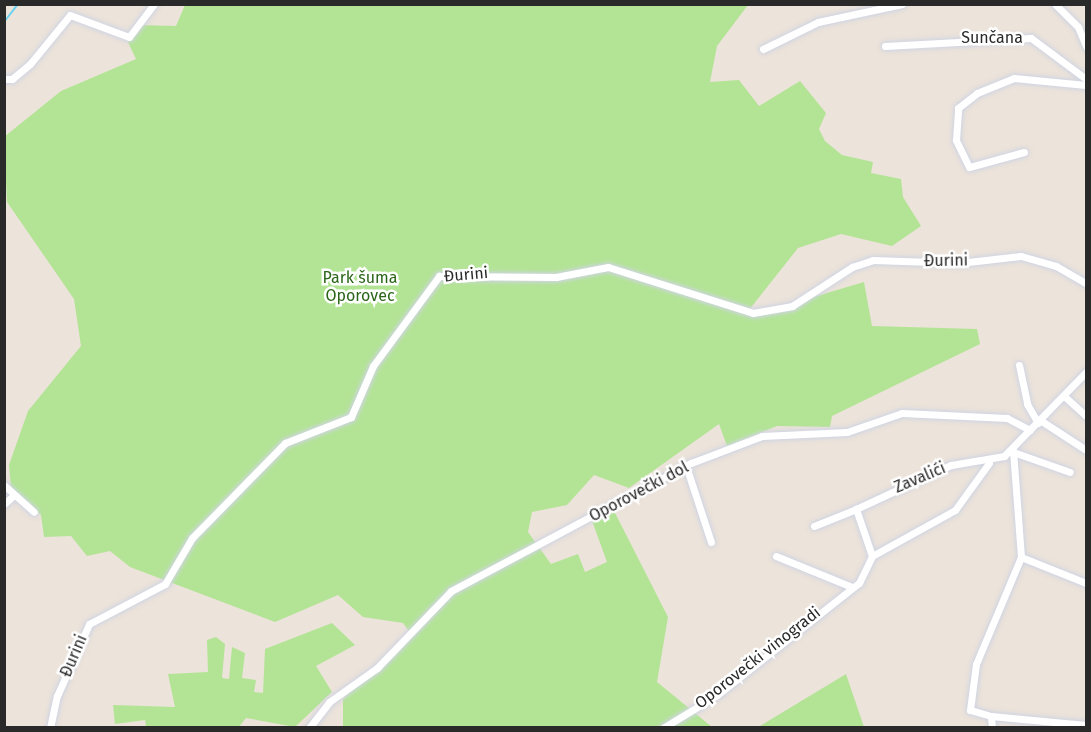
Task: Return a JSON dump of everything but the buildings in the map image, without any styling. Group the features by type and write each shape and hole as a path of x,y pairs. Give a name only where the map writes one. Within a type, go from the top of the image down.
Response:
{"street":[{"path":"4,79 12,79 30,64 70,15 129,37 154,4"},
{"path":"763,49 818,22 902,4"},
{"path":"1055,4 1078,27 1086,46"},
{"name":"Sunčana","path":"885,46 1031,38 1086,79"},
{"path":"1024,152 969,167 956,140 958,108 977,93 1014,78 1086,85"},
{"name":"Đurini","path":"50,728 57,696 89,624 165,584 192,538 285,443 351,417 373,366 439,276 556,277 608,267 753,313 792,306 852,267 873,260 959,263 1021,256 1056,266 1086,284"},
{"path":"1019,365 1027,404 1039,422 1086,450"},
{"name":"Oporovečki vinogradi","path":"663,728 717,695 852,587 872,556 955,510 989,463 1015,451 1030,430 1086,372"},
{"path":"1064,396 1086,416"},
{"name":"Oporovečki dol","path":"309,728 329,702 377,668 451,591 686,466 762,436 847,432 902,412 1007,418 1030,430"},
{"path":"1070,472 1015,451 1021,557 976,664 970,710 991,716 1086,725"},
{"name":"Zavalići","path":"814,526 951,465 989,463"},
{"path":"686,466 711,542"},
{"path":"4,485 34,512"},
{"path":"4,504 14,495"},
{"path":"856,509 872,556"},
{"path":"776,556 852,587"},
{"path":"1021,557 1086,583"},
{"path":"991,716 992,728"}],"green space":[{"name":"Park šuma Oporovec","path":"185,5 748,5 717,46 710,82 739,80 759,106 800,81 826,113 819,129 825,141 842,155 873,162 871,173 901,179 903,197 921,226 892,246 841,234 798,248 749,310 773,309 864,282 872,326 977,329 980,344 832,416 830,427 777,426 727,446 719,424 629,488 594,475 567,505 532,512 528,532 551,564 578,554 585,572 607,562 591,518 612,507 668,617 657,682 712,727 343,727 343,699 412,635 403,623 363,617 338,595 275,622 130,567 110,551 87,556 71,536 44,537 41,515 11,487 9,465 28,411 81,346 74,299 7,202 4,137 61,91 136,59 126,38 138,25 176,26"},
{"path":"332,623 355,645 316,666 332,692 295,727 246,718 238,728 146,727 145,720 115,724 113,705 175,707 168,674 208,672 207,640 216,637 225,644 222,678 229,679 232,647 245,653 242,678 256,680 254,692 263,693 265,649"},
{"path":"846,674 864,727 743,727 760,726"}],"waterway":[{"path":"4,22 18,4"},
{"path":"4,204 4,223"}]}
